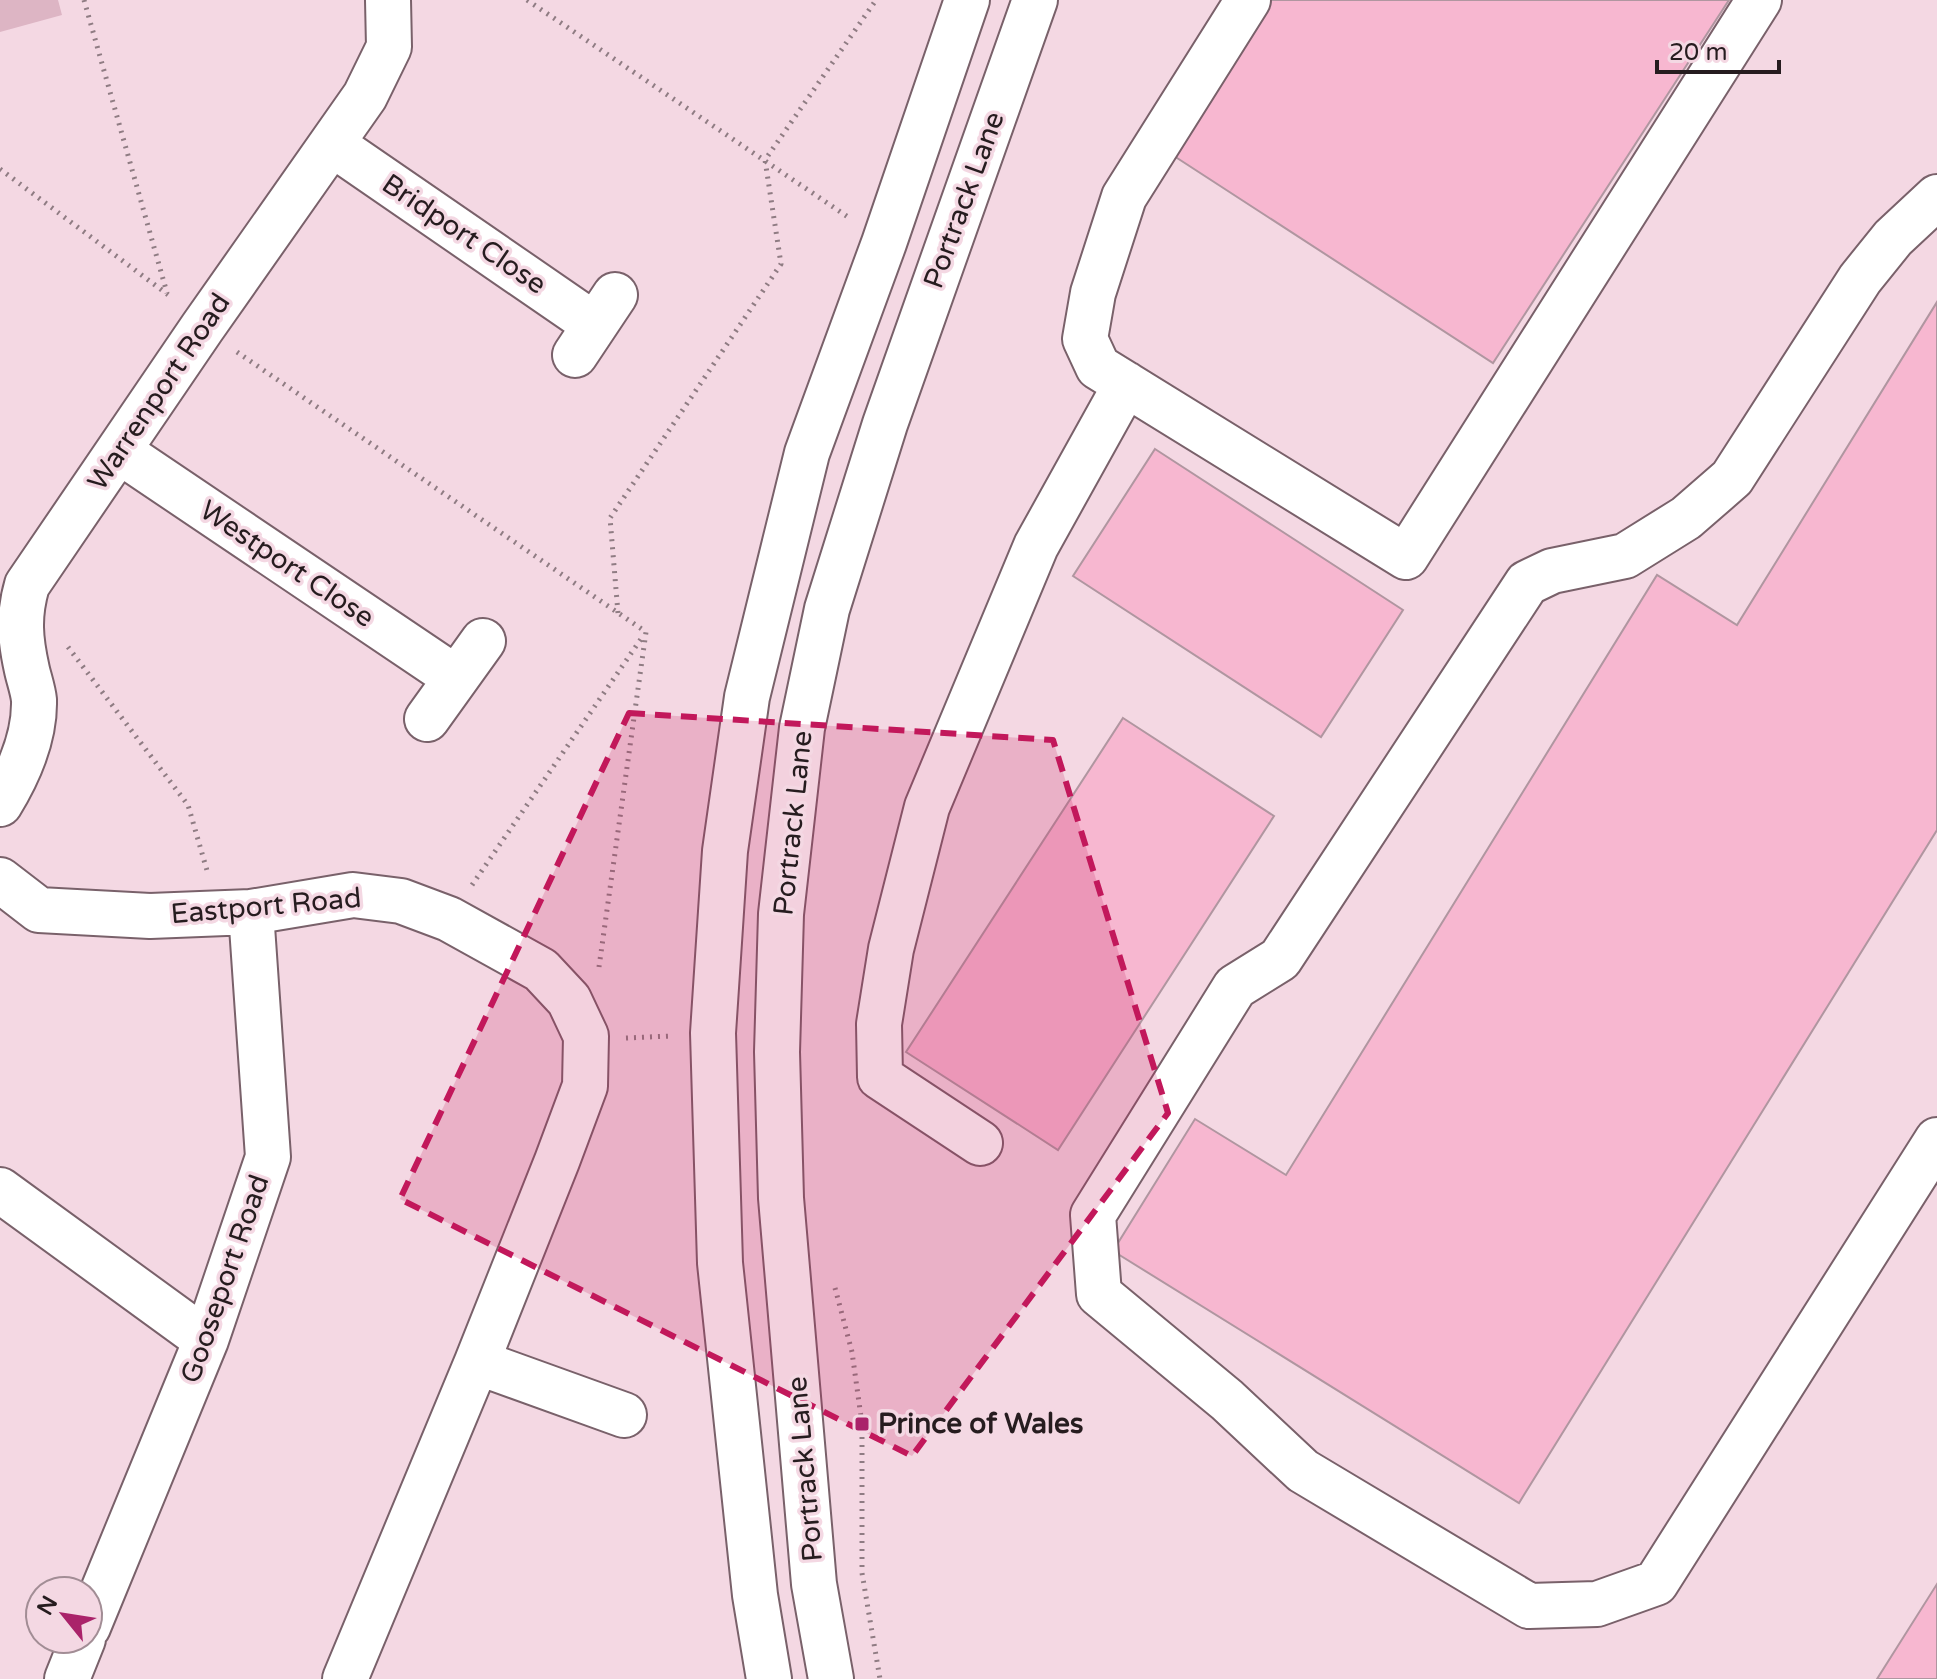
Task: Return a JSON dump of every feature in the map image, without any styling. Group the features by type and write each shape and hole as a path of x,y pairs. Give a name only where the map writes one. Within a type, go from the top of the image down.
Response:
{"street":[{"name":"Warrenport Road","path":"0,804 14,781 30,741 34,699 22,648 20,610 27,585 365,96 389,47 388,0"},
{"path":"769,1679 755,1595 720,1263 713,1033 725,851 751,682 807,453 884,243 967,0"},
{"name":"Portrack Lane","path":"831,1679 814,1584 781,1206 777,1052 781,914 802,728 827,609 880,438 1035,0"},
{"path":"1248,0 1124,197 1097,279 1085,339 1098,367 1406,557 1759,0"},
{"name":"Bridport Close","path":"332,144 595,325"},
{"path":"1937,197 1893,238 1860,279 1732,478 1686,518 1625,556 1552,571 1527,583 1280,959 1235,987 1093,1215 1099,1294 1227,1400 1303,1471 1529,1606 1597,1604 1656,1583 1937,1140"},
{"path":"980,1143 880,1077 879,1024 891,949 933,792 1036,546 1126,384"},
{"name":"Westport Close","path":"119,451 456,678"},
{"path":"427,719 483,641"},
{"name":"Eastport Road","path":"0,880 39,910 150,916 235,912 353,895 401,901 449,919 541,970 569,1000 586,1036"},
{"name":"Gooseport Road","path":"104,1588 206,1340 268,1157 235,912"},
{"path":"345,1679 477,1362 585,1086 586,1036"},
{"path":"0,1190 206,1340"},
{"path":"477,1362 624,1415"},
{"path":"67,1679 77,1655"}],"path":[{"path":"84,0 167,294"},
{"path":"527,0 858,223"},
{"path":"618,614 610,518 781,264 765,160 876,0"},
{"path":"0,169 167,294 202,328"},
{"path":"449,919 646,632"},
{"path":"64,641 188,805 235,912"},
{"path":"586,1036 641,1038 713,1033"},
{"path":"842,1313 852,1352 862,1424 862,1573 880,1679"}],"highlighted area":[{"path":"629,713 1053,740 1168,1113 912,1456 400,1199"}],"shaded area":[{"path":"0,0 58,0 62,15 0,32"}],"building":[{"path":"1246,0 1729,0 1493,363 1154,143"},
{"path":"1937,302 1937,830 1519,1503 1113,1251 1195,1119 1286,1175 1657,575 1737,625"},
{"path":"1155,449 1403,610 1321,737 1073,576"},
{"path":"1123,718 1274,816 1058,1150 906,1052"},
{"path":"1937,1584 1937,1679 1877,1679"}],"place":[{"name":"Prince of Wales","path":"862,1424"}]}
